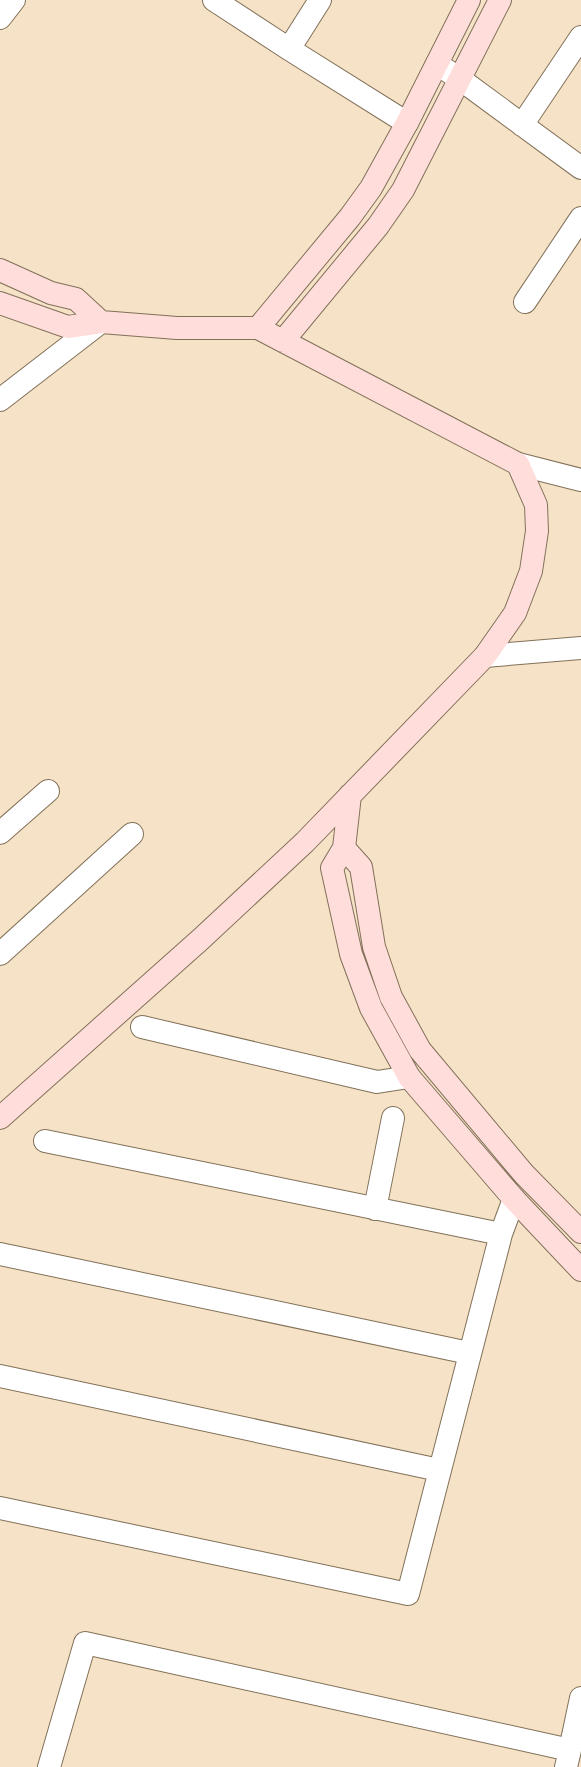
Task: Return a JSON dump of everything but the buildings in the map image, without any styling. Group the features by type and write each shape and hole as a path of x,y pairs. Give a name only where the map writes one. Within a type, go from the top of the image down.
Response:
{"street":[{"path":"0,18 14,0"},
{"path":"214,0 407,123"},
{"path":"289,49 320,0"},
{"path":"258,328 350,217 371,188 407,123 469,0"},
{"path":"283,341 378,226 403,190 500,0"},
{"path":"522,125 581,37"},
{"path":"437,64 460,79 581,168"},
{"path":"525,302 581,218"},
{"path":"0,270 51,293 76,300 101,322"},
{"path":"0,303 68,327 101,322 177,328 258,328 518,464 581,480"},
{"path":"0,400 101,322"},
{"path":"0,1118 201,939 305,842 485,656 515,613 531,571 537,531 536,505 518,464"},
{"path":"485,656 581,648"},
{"path":"0,833 48,791"},
{"path":"350,795 344,848 332,868 351,954 371,1008 409,1077 514,1199 581,1270"},
{"path":"0,954 132,834"},
{"path":"344,848 361,867 374,947 391,997 420,1050 524,1174 581,1232"},
{"path":"142,1027 377,1082 409,1077"},
{"path":"375,1208 392,1118"},
{"path":"45,1141 501,1234"},
{"path":"0,1508 408,1594 469,1353 501,1234 514,1199"},
{"path":"0,1254 469,1353"},
{"path":"0,1376 439,1470"},
{"path":"49,1767 85,1643 568,1759 581,1698"}]}
